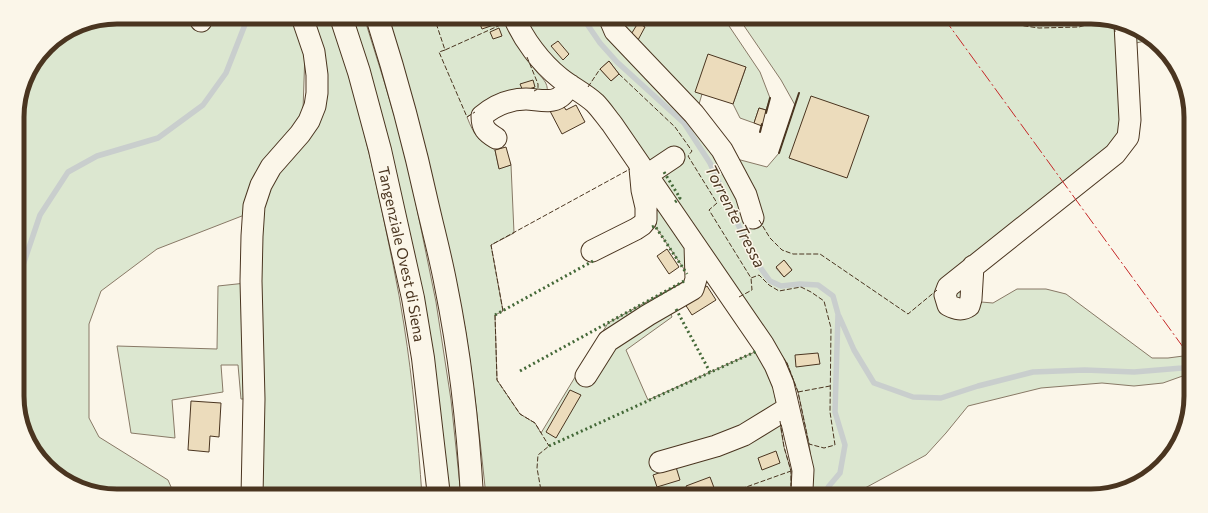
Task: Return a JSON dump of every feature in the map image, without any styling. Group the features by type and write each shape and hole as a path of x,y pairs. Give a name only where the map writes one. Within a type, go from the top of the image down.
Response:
{"highway":[{"name":"Tangenziale Ovest di Siena","path":"343,24 359,72 380,150 413,298 424,365 438,489"},
{"path":"379,24 394,70 415,149 446,285 459,362 469,448 472,489"}],"lane":[{"path":"252,489 254,399 251,281 254,206 261,185 271,167 300,134 309,121 315,106 317,75 314,52 304,24"},
{"path":"517,24 546,66 560,79 595,104 612,124 776,365 783,384 803,470 799,489"},
{"path":"612,24 615,31 694,114 722,150 746,195 753,218"},
{"path":"973,266 1115,154 1128,137 1130,120 1125,30"},
{"path":"496,138 489,134 482,124 482,116 493,107 511,101 525,99 554,100 561,97 570,85"},
{"path":"643,169 674,157"},
{"path":"592,251 636,229 646,220 646,206 642,190 643,169"},
{"path":"586,376 608,341 648,314 693,288 696,279 695,245"},
{"path":"660,462 716,446 737,438 788,408"}],"green space":[{"path":"117,24 293,24 305,52 303,110 247,214 157,249 101,291 89,324 89,418 99,437 168,480 172,489 111,489 81,482 70,477 51,462 43,453 31,432 27,420 24,396 24,111 27,93 36,70 51,51 60,43 87,29"},
{"path":"309,24 332,24 352,87 370,158 399,295 415,410 422,489 258,489 256,237 268,185 314,127"},
{"path":"351,24 366,24 406,155 436,302 451,400 460,489 447,489"},
{"path":"389,24 512,24 528,58 547,86 547,92 544,94 503,95 467,117 477,136 484,143 495,150 499,168 511,165 514,233 491,245 503,311 495,315 497,380 520,414 535,423 541,433 608,323 701,272 698,287 669,309 672,317 626,350 648,400 757,351 766,367 774,390 784,447 791,471 791,489 485,489 465,328 447,242 402,65"},
{"path":"527,24 609,24 733,158 767,167 779,153 795,105 781,80 743,24 1097,24 1114,27 1124,133 970,263 981,302 993,303 1017,289 1046,289 1066,294 1152,358 1184,356 1184,376 1163,383 1134,386 1102,383 1041,388 968,406 926,455 863,489 808,489 812,466 809,444 798,392 787,363 652,164 548,55","holes":["609,61 619,74 611,81 600,69","784,260 792,270 784,277 776,268"]},
{"path":"620,24 728,24 760,72 770,98 766,110 759,108 754,123 740,118 733,104 746,67 702,94 697,111"},
{"path":"1131,33 1145,41 1132,44"},
{"path":"649,186 689,247 690,278 655,226 639,235 638,233 651,222 651,213 646,192 646,188"},
{"path":"246,283 249,399 241,399 238,365 221,365 223,392 172,400 175,438 131,433 117,346 217,349 218,286"}],"building":[{"path":"480,24 496,24 482,29"},
{"path":"637,24 645,27 638,40 630,36"},
{"path":"499,28 502,36 493,39 490,32"},
{"path":"558,41 569,54 563,60 551,46"},
{"path":"708,54 746,67 733,104 695,92"},
{"path":"609,61 619,74 611,81 600,69"},
{"path":"533,80 535,87 523,91 520,84"},
{"path":"811,96 869,116 847,178 789,158"},
{"path":"563,105 566,110 576,105 585,122 562,134 550,111"},
{"path":"759,108 766,110 762,126 754,123"},
{"path":"506,147 511,165 499,169 495,150"},
{"path":"667,249 679,267 669,274 657,256"},
{"path":"784,260 792,270 784,277 776,267"},
{"path":"707,286 716,300 692,315 683,301"},
{"path":"818,353 820,364 796,367 795,355"},
{"path":"570,390 581,395 556,438 546,432"},
{"path":"191,401 221,403 219,437 210,436 209,452 188,450"},
{"path":"776,451 780,463 762,470 758,458"},
{"path":"676,467 680,480 657,487 653,475"},
{"path":"710,477 714,489 687,489 686,486"}],"waterway":[{"path":"24,262 40,215 68,172 97,156 158,138 203,105 226,73 245,24"},
{"name":"Torrente Tressa","path":"587,24 600,43 617,62 684,123 710,163 754,259 770,281 781,286 800,284 818,285 833,296 838,314 835,412 845,445 840,473 827,489"},
{"path":"839,316 854,350 874,383 913,397 941,398 978,386 1033,372 1085,370 1134,372 1184,367"}],"hedge":[{"path":"664,172 680,198 675,202"},
{"path":"652,227 655,226 687,274"},
{"path":"495,315 593,261"},
{"path":"520,371 686,280"},
{"path":"676,309 710,372"},
{"path":"549,446 757,351"}],"fence":[{"path":"436,24 445,50 503,24"},
{"path":"1011,24 1039,28 1079,27 1090,24"},
{"path":"1115,27 1115,32"},
{"path":"445,50 439,52 467,117 475,112"},
{"path":"527,57 538,84 538,89 534,91"},
{"path":"588,87 600,69"},
{"path":"619,74 675,127 692,151 688,156 717,203 709,210 751,278 759,275 769,285 779,291 801,287 824,301 831,328 830,412 835,445 824,448 809,444 798,392 784,359"},
{"path":"503,311 491,245 630,169"},
{"path":"759,220 770,238 782,250 793,254 820,254 908,314 937,290"},
{"path":"739,297 752,290 751,278"},
{"path":"495,315 497,380 520,414 535,423 549,446"},
{"path":"798,392 830,386"},
{"path":"780,421 784,447 791,471 791,486"},
{"path":"541,489 537,468 538,455 549,446"},
{"path":"741,489 791,471"}],"wall":[{"path":"779,153 799,93"},
{"path":"766,113 770,98"},
{"path":"760,132 762,124"}],"power":[{"path":"948,24 1184,348"}]}
